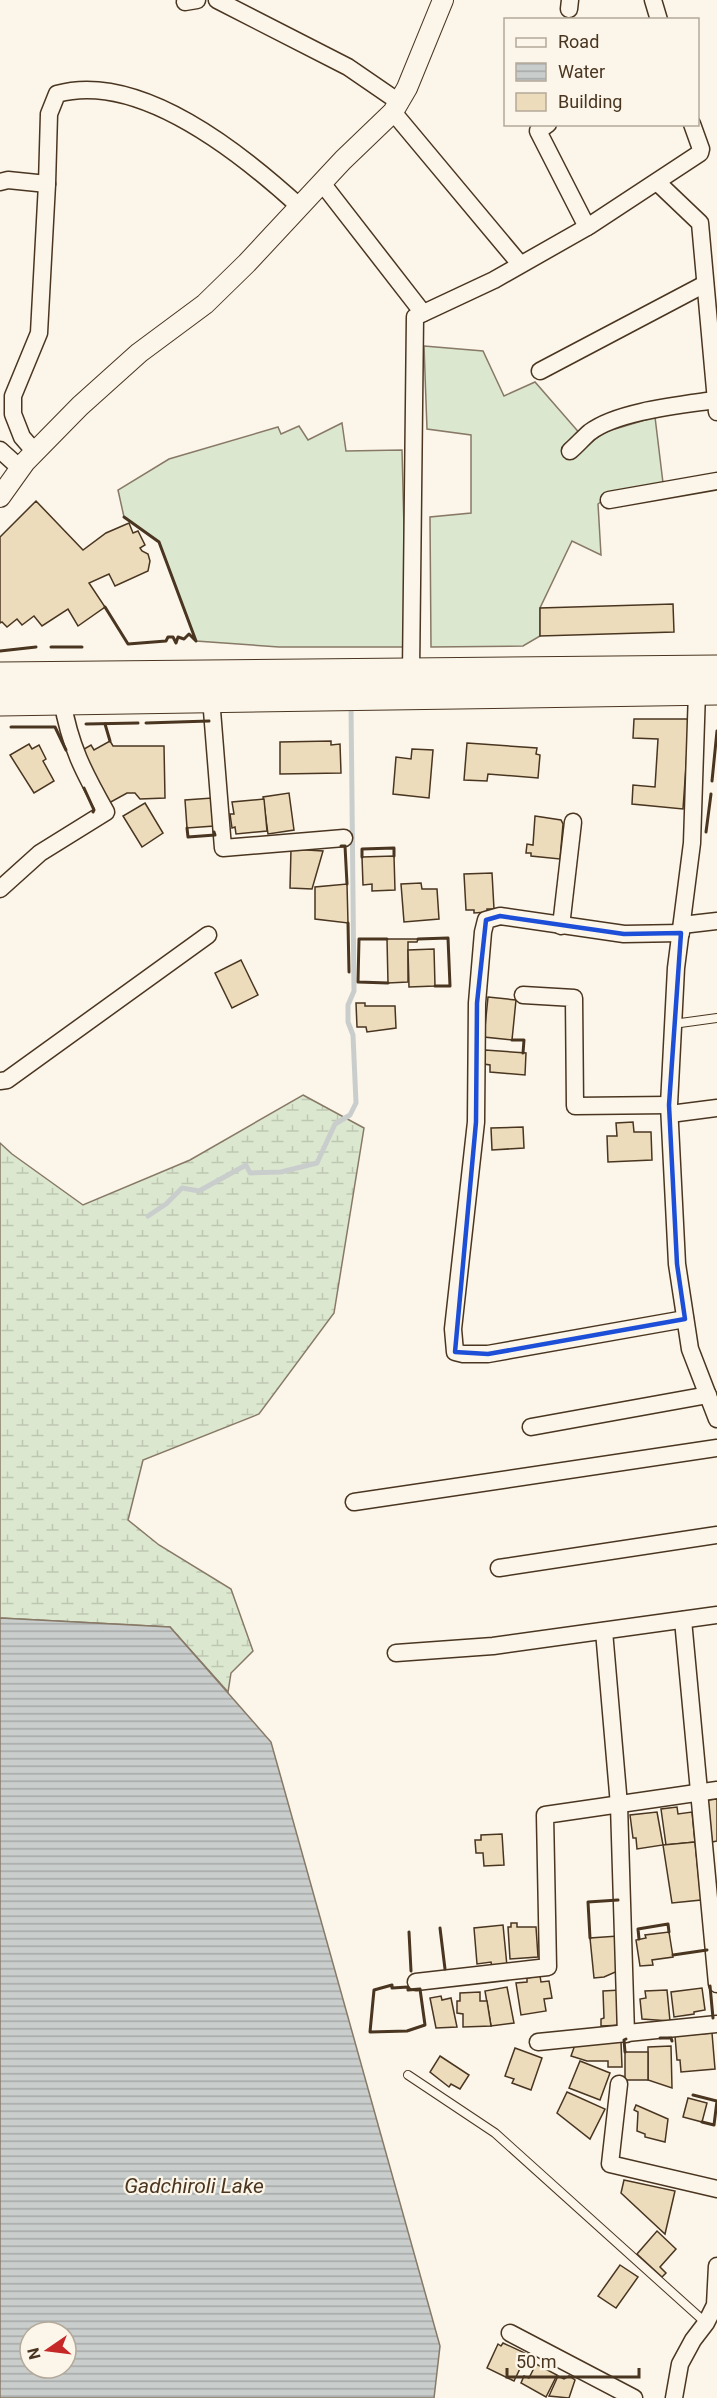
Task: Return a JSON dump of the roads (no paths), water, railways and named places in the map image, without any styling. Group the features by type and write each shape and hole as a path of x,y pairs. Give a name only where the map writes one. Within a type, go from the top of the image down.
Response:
{"highway":[{"path":"0,676 717,669"},
{"path":"0,702 707,691"}],"street":[{"path":"217,0 348,67 396,107 520,264"},
{"path":"0,496 35,452 80,406 139,353 205,304 396,107 407,88 443,0"},
{"path":"653,0 658,18"},
{"path":"35,452 22,437 13,414 13,396 39,333 47,184 48,114 57,94 76,89 133,97 195,125 256,167 300,207"},
{"path":"546,126 538,131 587,227"},
{"path":"411,672 415,317 494,280 587,227 700,153 701,149 693,126"},
{"path":"0,182 8,180 47,184"},
{"path":"570,451 591,431 613,421 656,409 716,406 700,223 657,182"},
{"path":"322,183 423,313"},
{"path":"540,371 705,284"},
{"path":"0,450 21,469"},
{"path":"609,500 717,481"},
{"path":"707,691 692,843 676,968 670,1110 677,1264 685,1319 690,1349 717,1419"},
{"path":"211,698 223,848 344,838"},
{"path":"0,889 40,853 106,812 82,768 68,733 62,700"},
{"path":"561,926 573,822"},
{"path":"685,1319 488,1354 455,1352 453,1329 476,1122 476,1032 483,932 486,920 500,916 624,933 681,929 717,921"},
{"path":"0,1082 7,1080 208,935"},
{"path":"523,994 573,998 575,1106 670,1110 717,1108"},
{"path":"531,1427 708,1395"},
{"path":"354,1502 717,1448"},
{"path":"499,1568 717,1535"},
{"path":"396,1653 493,1646 717,1615"},
{"path":"683,1620 717,1984"},
{"path":"604,1631 619,1805 626,2034"},
{"path":"416,1982 548,1967 545,1815 717,1790"},
{"path":"538,2042 717,2024"},
{"path":"619,2084 610,2164 717,2189"},
{"path":"674,2398 680,2364 693,2340 706,2324 715,2305 717,2266"},
{"path":"510,2333 633,2398"}],"lane":[{"path":"673,1024 717,1018"},
{"path":"408,2075 495,2133 706,2324"}],"water":[{"name":"Gadchiroli Lake","path":"0,1618 170,1627 271,1742 440,2346 434,2398 0,2398"}],"waterway":[{"path":"148,1216 166,1204 182,1188 199,1191 246,1165 250,1173 281,1172 317,1163 335,1124 350,1115 356,1103 353,1035 348,1022 348,1005 354,991 351,705"}]}
